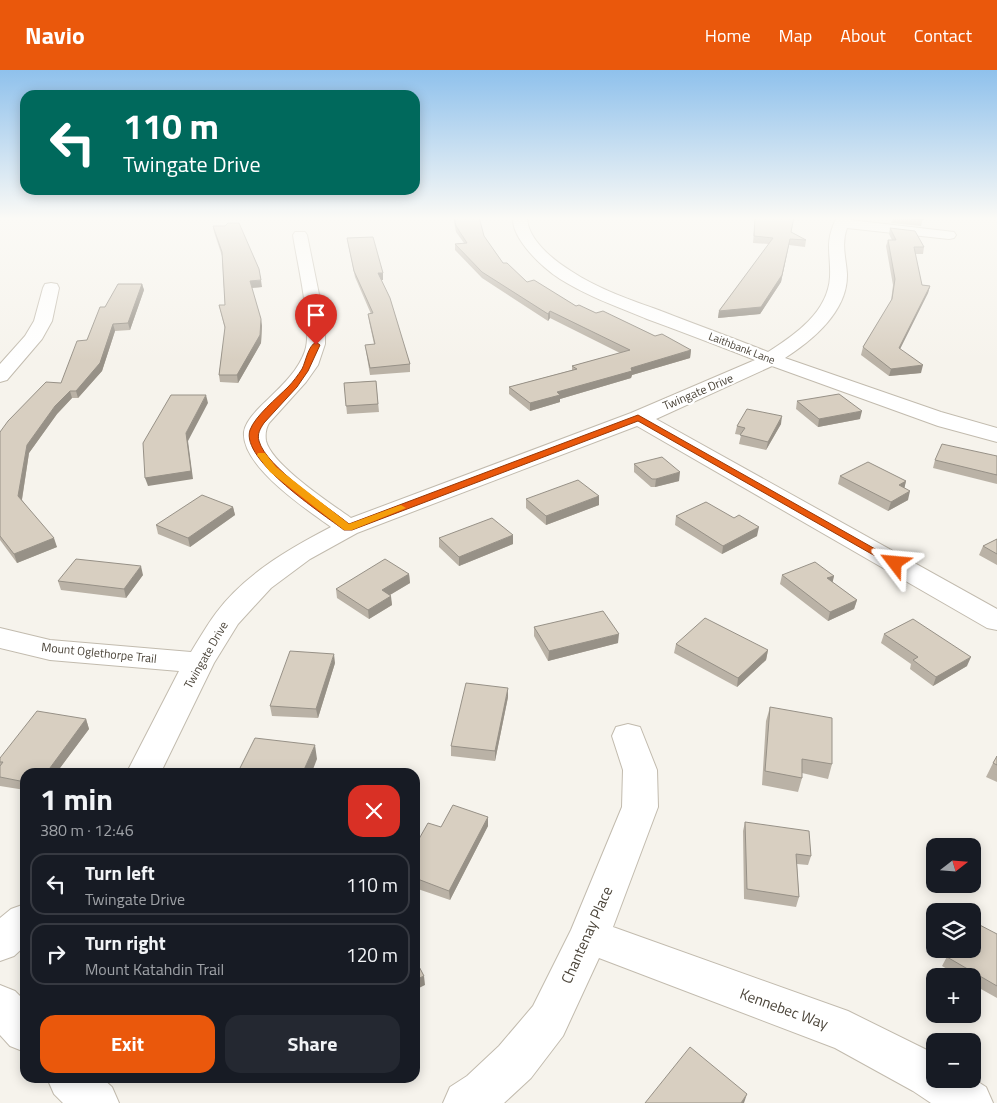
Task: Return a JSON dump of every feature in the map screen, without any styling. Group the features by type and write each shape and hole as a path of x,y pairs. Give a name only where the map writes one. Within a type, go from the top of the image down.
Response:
{"street":[{"path":"305,265 316,327 316,345 306,370 260,422 255,430 254,439 257,450 273,470 348,528"},
{"name":"Laithbank Lane","path":"553,265 566,276 614,298 770,359 964,427 997,435"},
{"name":"Twingate Drive","path":"146,768 199,662 227,618 261,582 301,553 348,528 638,418 755,368 816,326 832,304 838,282 837,265"},
{"path":"0,376 33,340 43,321 51,288"},
{"path":"638,418 997,621"},
{"name":"Mount Oglethorpe Trail","path":"0,638 50,650 199,662"},
{"name":"Chantenay Place","path":"466,1103 483,1092 515,1062 548,1021 588,936 640,807 640,770 628,736"},
{"path":"0,943 20,925"},
{"name":"Kennebec Way","path":"588,936 848,1032 929,1075 970,1103"},
{"path":"0,1005 20,1026"},
{"path":"75,1083 96,1103"}],"building":[{"path":"223,265 257,265 261,280 250,281 261,319 260,335 237,375 219,375 225,327 219,305 225,305"},
{"path":"353,265 381,265 383,273 378,273 390,298 410,364 370,368 365,345 375,344 368,314 373,313"},
{"path":"475,265 509,265 527,282 534,280 576,306 579,305 596,313 603,311 655,336 662,334 691,350 631,368 632,371 557,392 560,395 530,403 509,387 577,369 572,366 630,350 550,311 548,314 482,272"},
{"path":"753,265 784,265 782,275 761,307 719,311"},
{"path":"893,265 918,265 922,285 930,286 899,348 923,365 891,369 863,347 892,299 895,279"},
{"path":"118,284 142,284 128,323 113,324 100,363 76,391 70,391 55,406 27,445 18,496 54,538 14,554 0,536 0,432 8,421 46,382 61,383 77,341 87,340 100,307 105,307"},
{"path":"376,381 378,404 346,406 344,383"},
{"path":"839,394 862,411 819,419 797,401"},
{"path":"171,395 206,395 186,433 191,471 145,478 143,443"},
{"path":"747,409 782,416 768,442 740,435 745,428 737,426"},
{"path":"942,444 997,456 997,475 935,460"},
{"path":"662,457 680,472 652,479 634,464"},
{"path":"868,462 906,481 899,485 910,491 891,502 840,476"},
{"path":"578,480 599,496 546,516 526,499"},
{"path":"202,495 233,507 188,538 156,525"},
{"path":"706,502 734,518 739,515 759,527 723,546 676,516"},
{"path":"492,518 513,535 459,557 439,538"},
{"path":"997,539 997,554 983,546"},
{"path":"76,559 141,566 124,589 58,581"},
{"path":"385,559 409,574 382,590 391,596 368,610 336,589"},
{"path":"815,562 834,576 827,578 857,600 830,612 782,575"},
{"path":"603,611 619,634 549,651 534,627"},
{"path":"705,618 768,650 738,678 676,644"},
{"path":"913,619 971,657 936,677 913,660 918,657 884,634"},
{"path":"290,651 334,654 316,709 270,706"},
{"path":"466,683 508,688 495,751 451,746"},
{"path":"770,707 832,718 832,764 802,759 802,778 765,771"},
{"path":"37,711 86,719 50,768 20,768 20,781 0,777 0,766 3,762 0,762 0,758"},
{"path":"255,738 315,745 305,768 240,768"},
{"path":"997,756 997,765 993,763"},
{"path":"453,805 488,817 449,891 420,880 420,837 428,823 441,827"},
{"path":"745,822 809,831 811,856 796,854 799,897 747,889"},
{"path":"981,926 997,934 997,986 981,977 981,968 966,968 949,958 981,958"},
{"path":"420,968 424,976 420,978"},
{"path":"690,1047 747,1094 741,1103 645,1103"}],"slow traffic":[{"path":"262,455 273,470 348,528 401,508"}],"route":[{"path":"316,345 306,370 260,422 255,430 254,439 257,450 273,470 348,528 638,418 895,563"}]}
